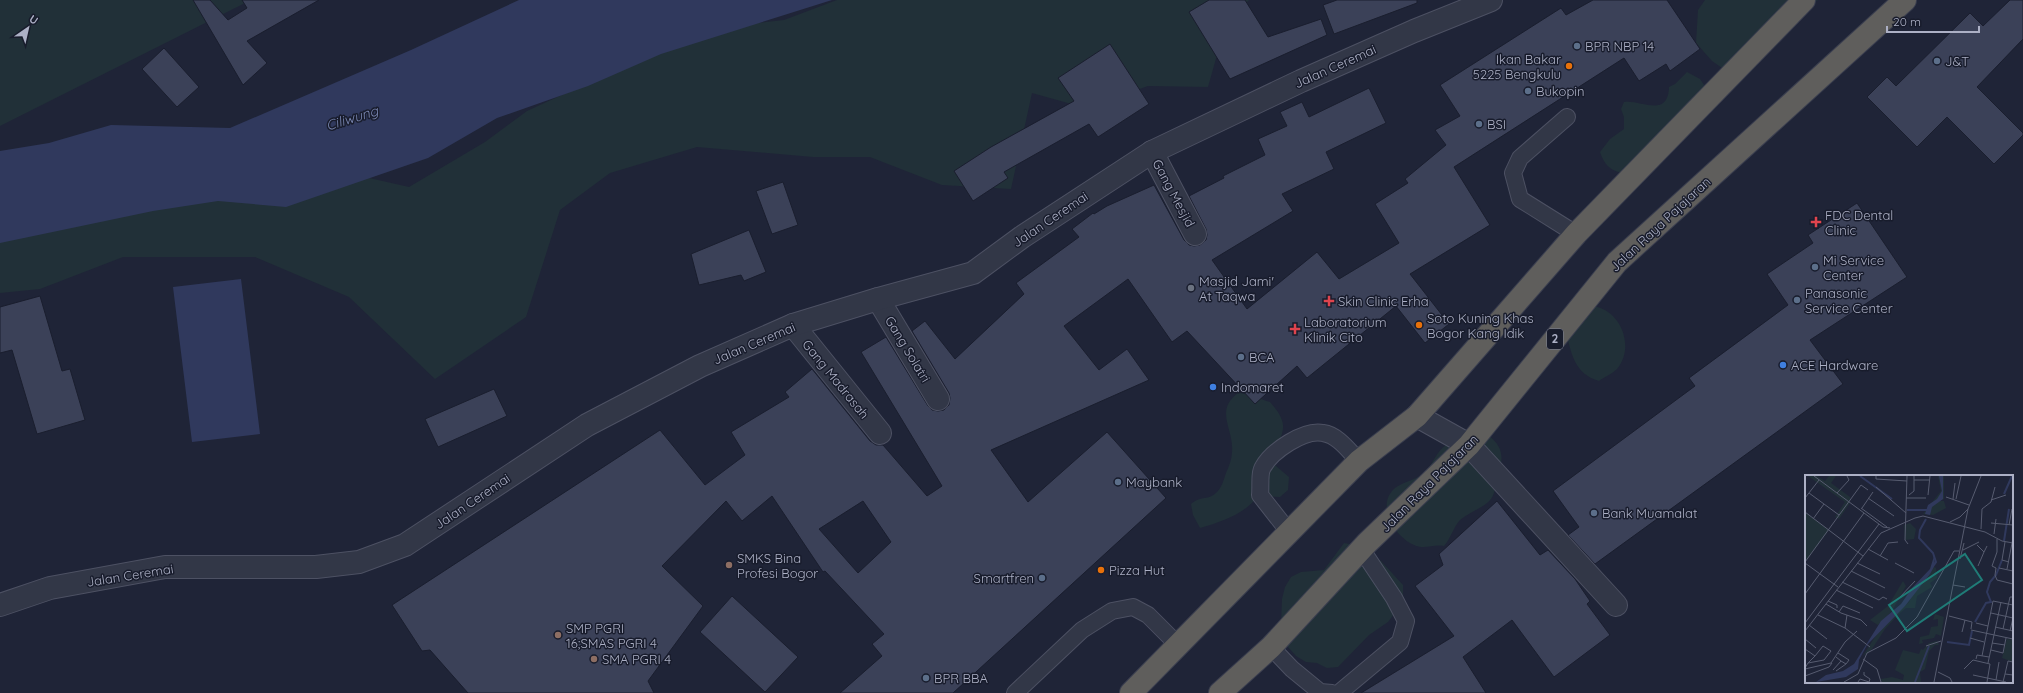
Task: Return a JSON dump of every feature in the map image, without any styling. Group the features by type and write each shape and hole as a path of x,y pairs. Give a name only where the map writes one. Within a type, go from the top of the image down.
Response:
{"highway":[{"path":"1131,693 1359,461 1416,416 1576,234 1804,0"},
{"name":"Jalan Raya Pajajaran","path":"1220,693 1271,647 1367,543 1469,446 1617,262 1905,0"}],"street":[{"name":"Jalan Ceremai","path":"0,605 50,588 165,567 316,567 360,562 405,545 587,424 700,366 793,325 878,299 973,273 1022,237 1152,152 1301,81 1414,31 1491,0"},
{"name":"Gang Mesjid","path":"1152,152 1195,234"},
{"name":"Gang Solatri","path":"878,299 938,399"},
{"name":"Gang Madrasah","path":"793,325 880,433"},
{"path":"1416,416 1469,446 1616,605"}],"lane":[{"path":"1567,117 1520,158 1513,173 1520,199 1576,234"},
{"path":"1289,532 1260,495 1262,467 1283,446 1307,433 1323,433 1340,441 1359,461"},
{"path":"1339,693 1400,642 1406,621 1394,598 1364,553 1367,543"},
{"path":"1015,693 1082,630 1112,611 1133,606 1148,615 1178,645"},
{"path":"1271,647 1292,669 1320,692 1332,693"}],"shaded area":[{"path":"0,0 251,0 0,126"},
{"path":"837,0 1249,0 1226,23 1208,87 1148,86 1086,108 1032,93 1011,189 942,185 870,157 813,157 697,147 610,173 560,210 526,317 435,379 349,297 255,257 123,257 40,289 0,293 0,234 356,175 409,187 485,142 527,111 590,82 666,41 741,25 784,20"},
{"path":"1705,0 1818,0 1814,3 1799,5 1725,70 1712,61 1696,43 1698,10"},
{"path":"1687,72 1700,79 1704,85 1703,92 1623,173 1611,169 1603,160 1600,152 1610,139 1624,129 1624,117 1621,109 1624,102 1659,105 1664,102 1667,97 1669,87 1675,84"},
{"path":"1591,306 1601,308 1610,313 1617,321 1625,339 1623,360 1617,369 1599,381 1585,374 1576,364 1567,336"},
{"path":"1238,393 1251,395 1270,402 1281,418 1283,431 1270,461 1289,477 1288,490 1280,497 1258,496 1246,508 1232,516 1200,528 1193,515 1191,504 1195,501 1214,495 1223,483 1232,455 1232,443 1226,413 1227,406"},
{"path":"1488,435 1494,440 1500,449 1502,460 1498,479 1491,499 1460,520 1444,546 1421,547 1407,541 1394,528 1390,520 1387,511 1389,495 1395,488 1422,475 1446,445 1461,440"},
{"path":"1344,543 1355,545 1381,561 1403,585 1403,596 1400,606 1388,622 1369,635 1338,667 1327,668 1317,663 1306,662 1296,656 1288,647 1281,624 1282,599 1285,587 1291,577 1301,572 1324,570"}],"water":[{"name":"Ciliwung","path":"519,0 832,0 661,54 588,86 497,118 428,158 286,207 218,201 153,211 0,243 0,151 49,143 111,125 230,128 411,50"},
{"path":"241,279 260,434 192,442 173,287"}],"building":[{"path":"193,0 210,0 228,20 247,8 242,0 319,0 247,41 267,63 243,85"},
{"path":"1209,0 1245,0 1268,37 1321,19 1327,35 1230,79 1189,12"},
{"path":"1337,0 1417,0 1417,3 1334,34 1323,5"},
{"path":"1593,0 1667,0 1700,49 1670,71 1666,64 1639,81 1624,58 1454,167 1490,225 1410,274 1449,324 1425,343 1396,306 1307,378 1297,366 1255,404 1187,331 1172,342 1128,279 1064,326 1099,370 1127,349 1149,380 991,450 1028,502 1107,432 1166,498 953,693 840,693 882,656 872,644 884,634 825,571 823,572 772,496 742,521 726,501 662,566 703,606 648,681 654,693 468,693 430,650 422,651 392,605 660,430 705,485 745,455 731,432 789,397 785,392 812,369 870,441 876,445 883,445 927,496 942,486 861,352 886,337 928,406 932,410 944,410 949,405 949,393 912,331 925,321 955,359 1024,294 1016,283 1079,237 1072,229 1093,213 1094,214 1107,206 1154,185 1184,240 1189,245 1200,245 1206,240 1206,229 1189,196 1224,178 1223,176 1265,155 1258,139 1287,126 1280,112 1302,102 1309,117 1369,88 1386,123 1326,152 1334,169 1282,194 1293,211 1212,260 1247,309 1317,252 1339,279 1399,243 1375,204 1408,183 1405,179 1446,145 1435,130 1460,116 1440,85 1561,8 1566,15","holes":["863,501 891,542 858,573 819,529"]},
{"path":"2010,0 2023,0 2023,39 1977,87 2023,133 2023,135 1994,164 1947,117 1917,147 1867,97 1887,77 1896,86 1970,13 1983,26"},
{"path":"1110,44 1149,104 1098,137 1089,124 1004,172 1008,178 973,201 954,171 991,147 1074,101 1058,78"},
{"path":"164,48 199,87 177,107 142,69"},
{"path":"783,182 798,225 772,234 756,191"},
{"path":"1857,203 1907,277 1810,340 1843,384 1595,564 1568,535 1579,527 1553,491 1695,386 1689,378 1788,305 1767,274 1813,243 1808,235"},
{"path":"749,230 766,272 744,281 741,275 699,285 691,254"},
{"path":"40,296 62,371 70,369 85,420 37,434 12,350 0,353 0,307"},
{"path":"494,389 507,416 438,447 425,419"},
{"path":"1497,501 1540,555 1548,550 1575,579 1590,601 1587,604 1610,635 1554,677 1512,620 1463,657 1486,693 1361,693 1454,636 1415,586 1443,565 1439,554"},
{"path":"732,596 798,657 765,692 700,632"}],"place":[{"name":"BPR NBP 14","path":"1577,46"},
{"name":"J&T","path":"1937,61"},
{"name":"Ikan Bakar 5225 Bengkulu","path":"1569,66"},
{"name":"Bukopin","path":"1528,91"},
{"name":"BSI","path":"1479,124"},
{"name":"FDC Dental Clinic","path":"1816,222"},
{"name":"Mi Service Center","path":"1815,267"},
{"name":"Masjid Jami' At Taqwa","path":"1191,288"},
{"name":"Panasonic Service Center","path":"1797,300"},
{"name":"Skin Clinic Erha","path":"1329,301"},
{"name":"Soto Kuning Khas Bogor Kang Idik","path":"1419,325"},
{"name":"Laboratorium Klinik Cito","path":"1295,329"},
{"name":"BCA","path":"1241,357"},
{"name":"ACE Hardware","path":"1783,365"},
{"name":"Indomaret","path":"1213,387"},
{"name":"Maybank","path":"1118,482"},
{"name":"Bank Muamalat","path":"1594,513"},
{"name":"SMKS Bina Profesi Bogor","path":"729,565"},
{"name":"Pizza Hut","path":"1101,570"},
{"name":"Smartfren","path":"1042,578"},
{"name":"SMP PGRI 16;SMAS PGRI 4","path":"558,635"},
{"name":"SMA PGRI 4","path":"594,659"},
{"name":"BPR BBA","path":"926,678"}]}
